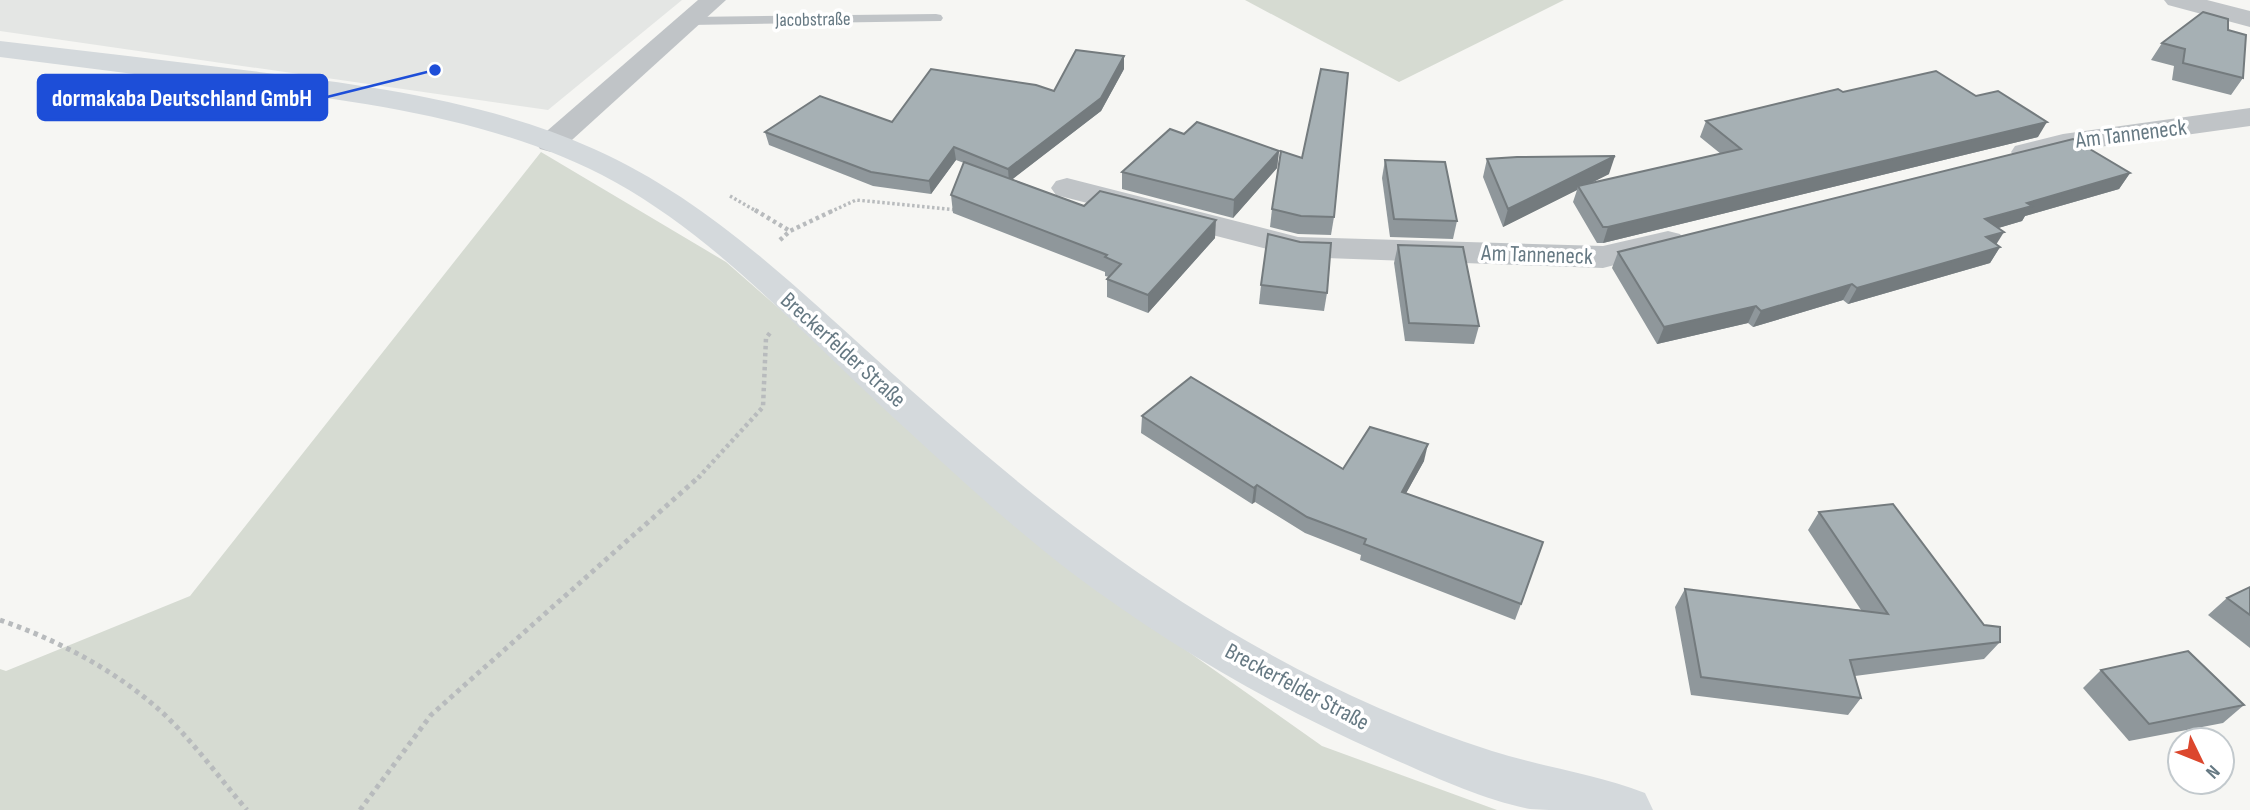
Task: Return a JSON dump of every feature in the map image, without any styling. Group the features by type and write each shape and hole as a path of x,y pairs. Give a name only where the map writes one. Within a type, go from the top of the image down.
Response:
{"main road":[{"name":"Breckerfelder Straße","path":"0,49 384,98 483,120 551,143 623,174 670,202 751,265 792,305 1030,515 1115,580 1215,644 1338,711 1440,757 1531,787 1627,810"}],"street":[{"path":"551,143 713,0"},
{"path":"2177,0 2250,19"},
{"name":"Am Tanneneck","path":"1995,160 2063,143 2250,117"},
{"name":"Am Tanneneck","path":"1067,188 1298,247 1603,257 1697,233"}],"lane":[{"name":"Jacobstraße","path":"690,21 936,18"}],"path":[{"path":"790,231 856,200 959,211"},
{"path":"360,810 431,715 694,482 763,407 766,338 792,305"},
{"path":"0,620 72,651 121,680 166,717 247,810"}],"shaded area":[{"path":"0,0 682,0 548,110 0,31"},
{"path":"1245,0 1564,0 1399,82"},
{"path":"541,152 726,262 1105,593 1322,746 1497,810 0,810 0,669 6,671 190,596"}],"building":[{"path":"2203,12 2228,19 2228,30 2246,35 2243,78 2183,63 2185,49 2162,43"},
{"path":"1076,50 1124,56 1101,98 1008,169 954,147 929,181 871,172 765,132 820,96 892,122 931,69 1036,85 1054,91"},
{"path":"1321,69 1348,73 1334,217 1301,216 1272,209 1281,151 1302,158"},
{"path":"1936,71 1976,96 1998,91 2047,122 1608,227 1603,227 1578,186 1741,149 1706,121 1838,89 1843,92"},
{"path":"1197,122 1279,151 1234,200 1122,172 1170,129 1184,134"},
{"path":"2073,139 2130,173 2027,203 2032,206 1985,219 2004,232 1986,237 2000,247 1857,288 1852,284 1761,311 1756,306 1664,327 1618,252"},
{"path":"1615,156 1508,209 1487,159 1517,157"},
{"path":"1385,160 1445,162 1457,221 1394,219"},
{"path":"964,162 1084,206 1100,191 1216,220 1148,295 1107,279 1121,264 1105,257 1107,255 951,195"},
{"path":"1268,234 1300,242 1331,243 1327,293 1261,285"},
{"path":"1398,245 1463,247 1479,326 1409,323"},
{"path":"1191,377 1343,469 1370,427 1428,444 1402,492 1543,542 1521,604 1364,544 1366,539 1307,517 1257,485 1254,488 1142,416"},
{"path":"1893,504 1984,625 2000,627 2000,642 1850,660 1861,698 1701,677 1685,589 1888,614 1819,512"},
{"path":"2250,587 2250,615 2227,598"},
{"path":"2188,651 2244,705 2149,724 2101,670"}],"place":[{"name":"dormakaba Deutschland GmbH","path":"435,70"}]}
